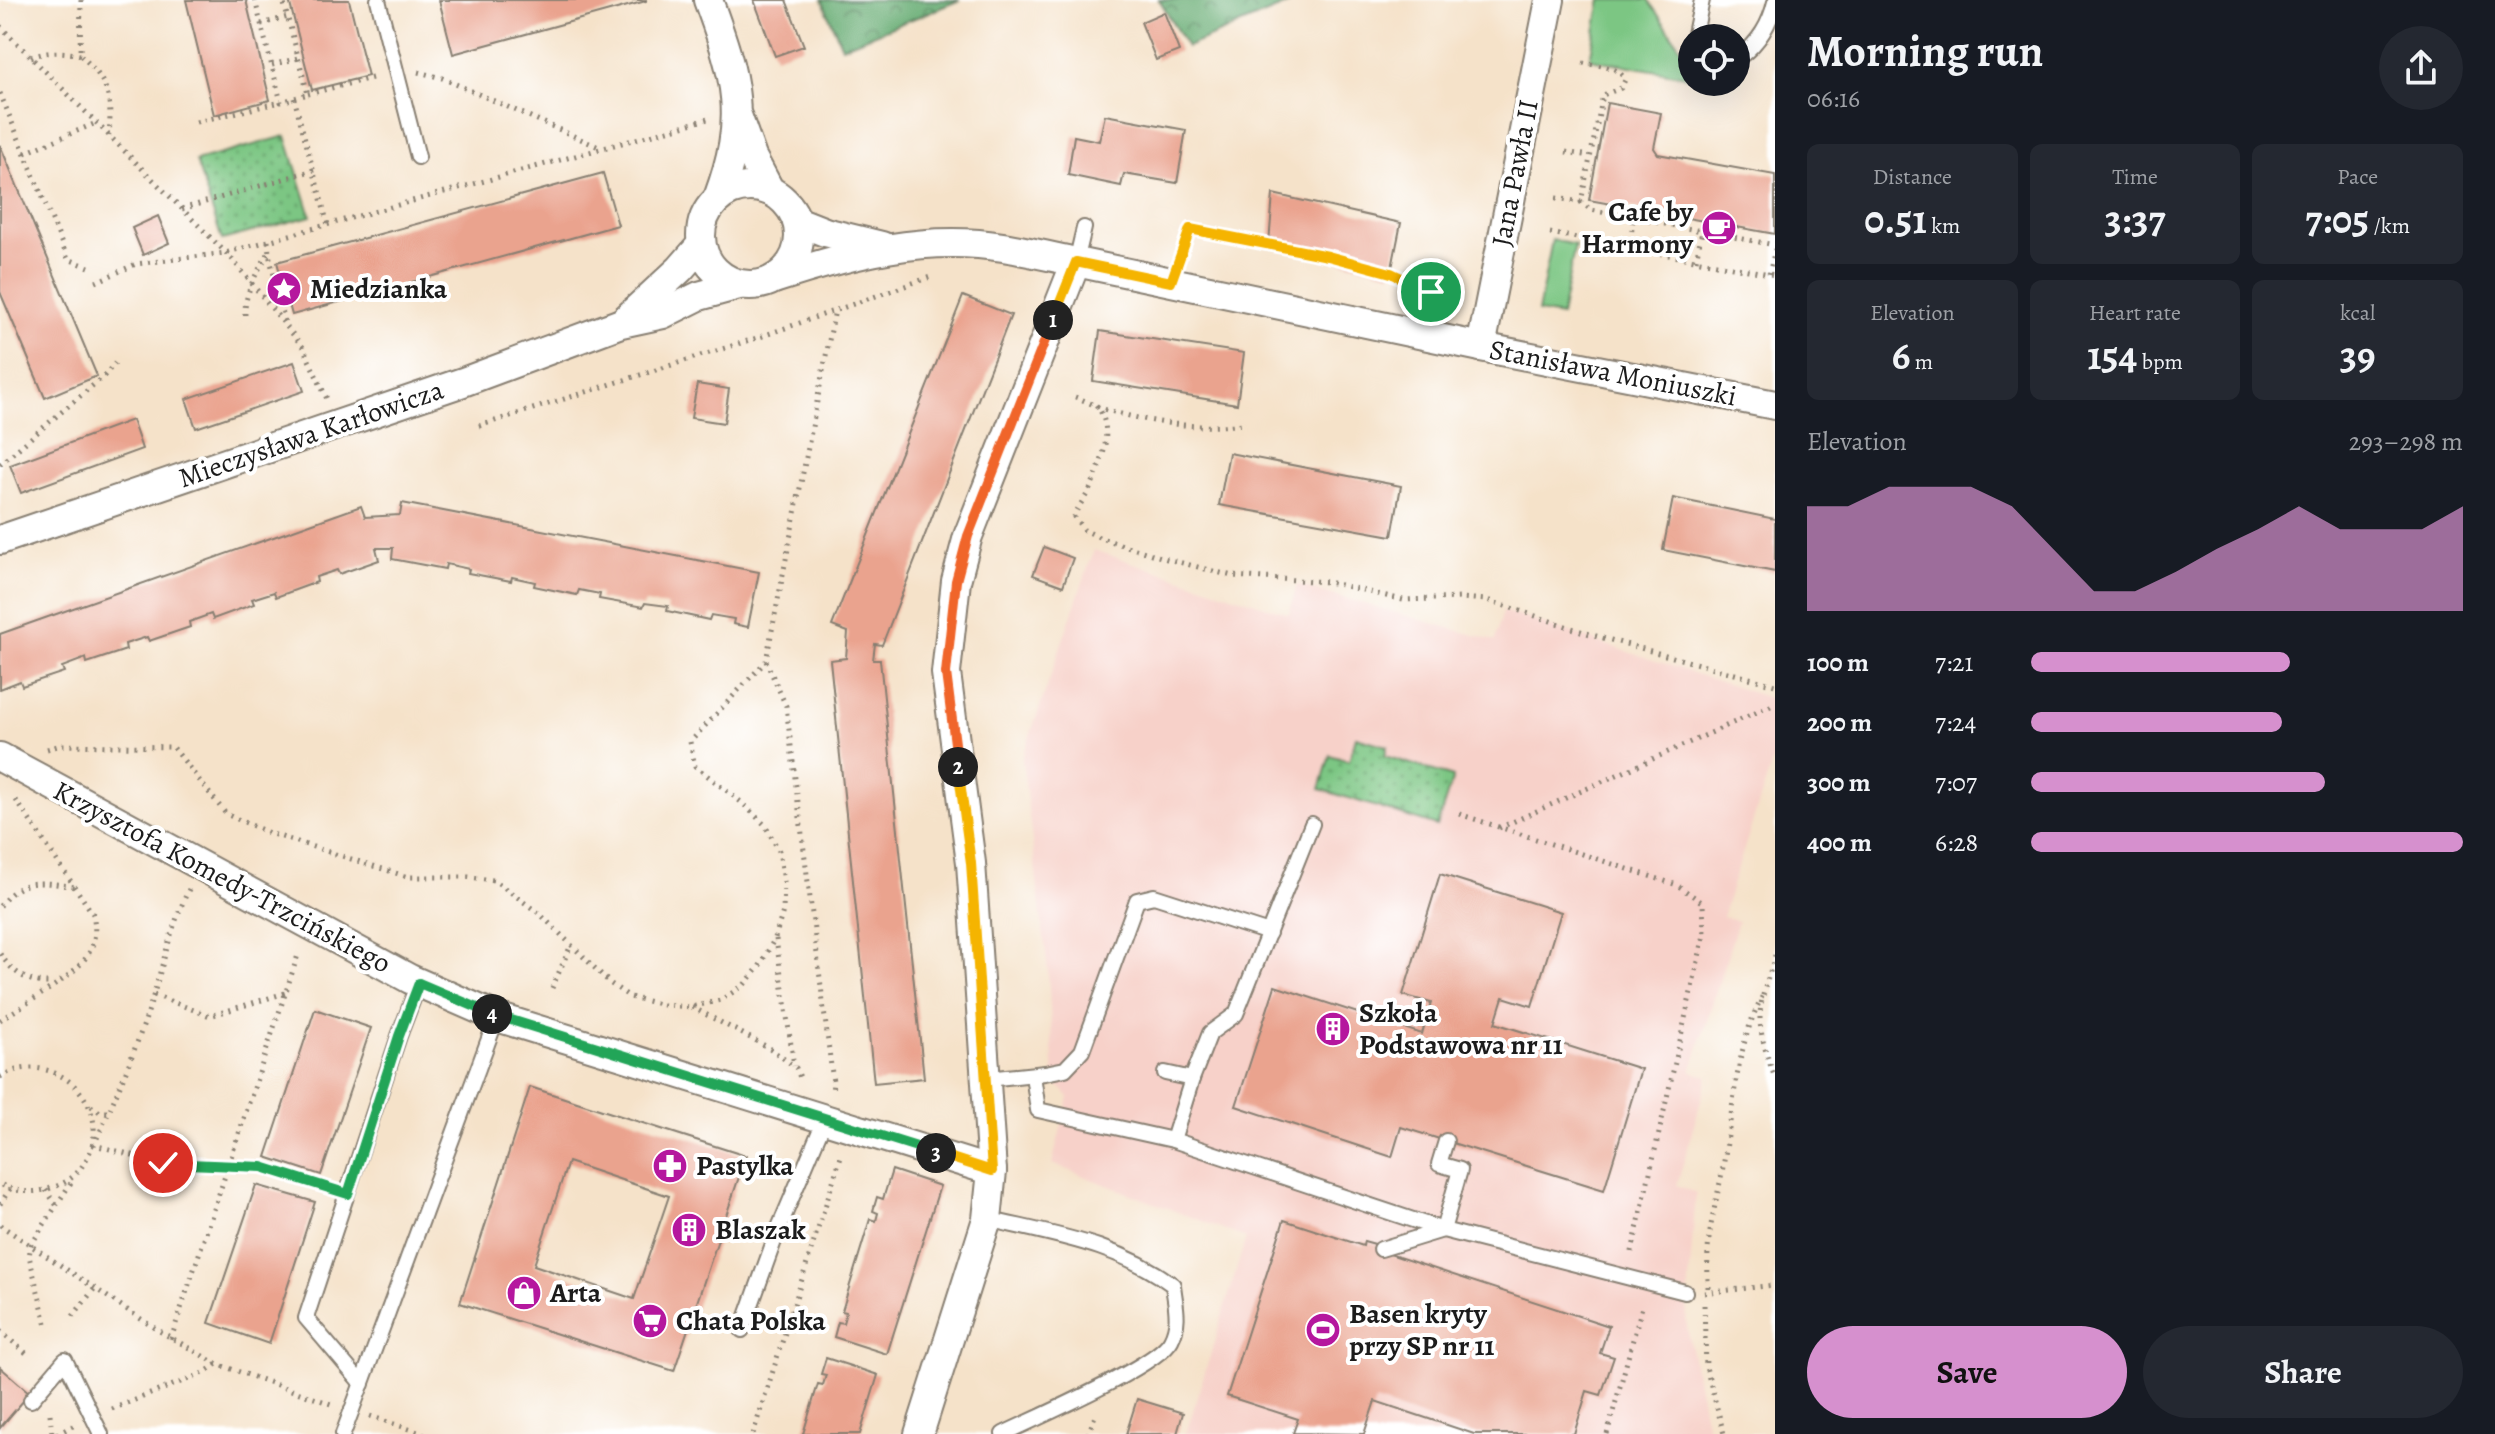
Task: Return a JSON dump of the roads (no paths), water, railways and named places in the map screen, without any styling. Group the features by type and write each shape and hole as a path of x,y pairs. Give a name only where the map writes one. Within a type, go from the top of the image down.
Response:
{"street":[{"path":"708,0 730,62 737,93 726,117 727,174 718,198 703,220 701,245 709,263 722,277 739,285 759,285 777,278 789,267 797,253 797,221 787,203 770,191 752,187 734,189 718,198"},
{"name":"Jana Pawła II","path":"1481,347 1550,0"},
{"path":"726,117 770,191"},
{"name":"Stanisława Moniuszki","path":"797,221 825,232 886,247"},
{"name":"Stanisława Moniuszki","path":"777,278 886,247 953,243 1001,246 1775,405"},
{"name":"Mieczysława Karłowicza","path":"621,323 701,245"},
{"path":"919,1434 987,1219 992,1171 971,863 946,673 956,581 968,536 1076,262"},
{"name":"Mieczysława Karłowicza","path":"0,540 463,382 621,323 663,314 699,296 739,285"},
{"name":"Krzysztofa Komedy-Trzcińskiego","path":"11,763 419,983 497,1017 992,1171"}],"lane":[{"path":"378,0 418,157"},
{"path":"1697,24 1702,0"},
{"path":"1750,49 1772,16 1775,2"},
{"path":"1076,262 1084,228"},
{"path":"1173,1140 1210,1033 1236,1014 1312,824"},
{"path":"987,1079 1065,1069 1082,1051 1137,900 1154,896 1269,933"},
{"path":"362,1384 306,1318 419,983"},
{"path":"343,1434 497,1017"},
{"path":"1165,1073 1192,1079"},
{"path":"1033,1075 1038,1110 1173,1140 1443,1230 1685,1292"},
{"path":"742,1330 820,1117"},
{"path":"1443,1230 1460,1170 1439,1164 1446,1141"},
{"path":"987,1219 1110,1249 1151,1269 1173,1285 1178,1323 1170,1344 1142,1366 1003,1434"},
{"path":"1381,1249 1443,1230"},
{"path":"31,1400 65,1360 101,1434"}],"place":[{"name":"Cafe by Harmony","path":"1719,228"},
{"name":"Miedzianka","path":"284,289"},
{"name":"Szkoła Podstawowa nr 11","path":"1333,1029"},
{"name":"Pastylka","path":"670,1166"},
{"name":"Blaszak","path":"689,1230"},
{"name":"Arta","path":"524,1293"},
{"name":"Chata Polska","path":"650,1321"},
{"name":"Basen kryty przy SP nr 11","path":"1323,1330"}]}
